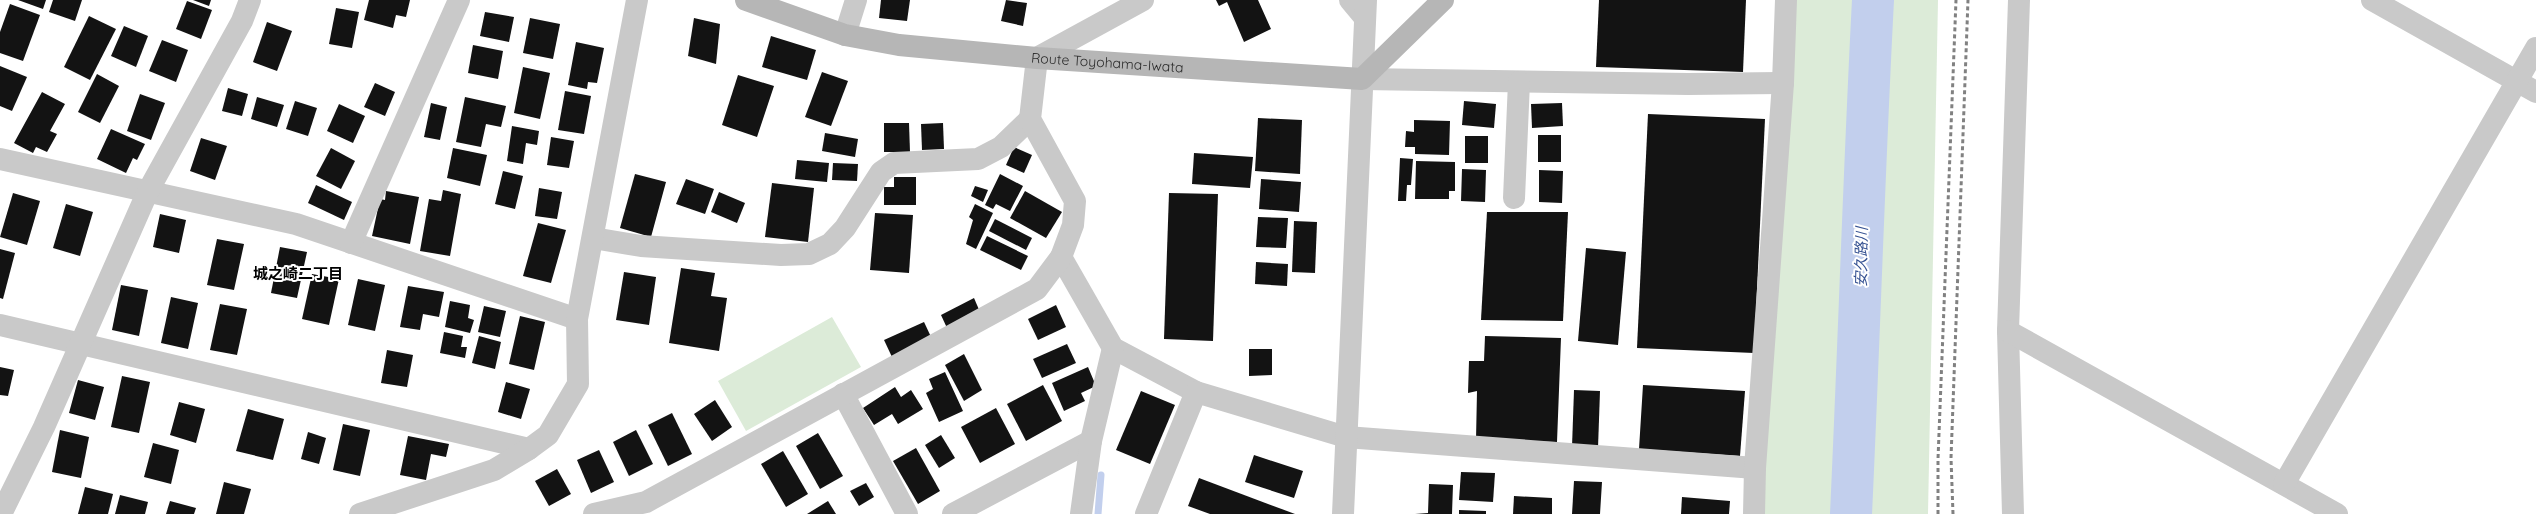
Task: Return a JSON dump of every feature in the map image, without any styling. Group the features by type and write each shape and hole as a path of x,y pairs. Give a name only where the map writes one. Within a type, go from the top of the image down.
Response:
{"main road":[{"name":"Route Toyohama-Iwata","path":"746,0 845,35 899,45 1037,58 1362,79"},
{"path":"1362,79 1443,0"}],"street":[{"path":"1,514 44,427 148,191 242,21 250,0"},
{"path":"351,243 459,0"},
{"path":"360,514 494,470 528,450 548,435 578,384 577,319 637,0"},
{"path":"845,35 856,0"},
{"path":"594,514 646,502 1037,289 1061,257 1073,225 1075,201 1030,119 1037,58 1143,0"},
{"path":"1343,514 1366,9 1350,0"},
{"path":"1754,514 1755,468 1783,83 1786,0"},
{"path":"2013,514 2008,330 2019,0"},
{"path":"2372,0 2536,92"},
{"path":"2284,484 2536,48"},
{"path":"1362,79 1688,84 1783,83"},
{"path":"1514,198 1519,82"},
{"path":"593,238 641,246 781,255 809,254 830,244 846,228 881,172 894,163 978,159 1001,147 1030,119"},
{"path":"0,159 296,224 577,319"},
{"path":"1061,257 1113,348 1196,392 1346,437 1755,468"},
{"path":"0,325 528,450"},
{"path":"2008,330 2337,514"},
{"path":"1081,514 1091,441 1113,348"},
{"path":"1146,514 1196,392"},
{"path":"843,394 907,514"},
{"path":"953,514 1091,441"}],"green space":[{"path":"1794,0 1938,0 1928,514 1754,514"},
{"path":"832,317 861,367 746,431 718,381"}],"building":[{"path":"18,0 46,0 43,9"},
{"path":"53,0 82,0 75,21 49,12"},
{"path":"193,0 211,0 209,6"},
{"path":"369,0 410,0 406,17 396,15 393,28 364,20"},
{"path":"881,0 910,0 907,21 879,18"},
{"path":"1006,0 1027,3 1023,26 1001,21"},
{"path":"1216,0 1258,0 1271,29 1244,42 1227,2 1219,6"},
{"path":"1599,0 1746,0 1743,72 1596,67"},
{"path":"187,1 212,10 201,39 176,29"},
{"path":"10,4 40,15 23,61 0,53 0,32"},
{"path":"336,8 359,12 352,48 329,44"},
{"path":"485,12 514,17 509,42 480,36"},
{"path":"89,16 116,29 90,80 64,67"},
{"path":"530,18 560,24 553,59 523,53"},
{"path":"694,18 720,24 716,64 688,56"},
{"path":"267,22 292,31 277,71 253,62"},
{"path":"124,26 148,36 136,67 111,56"},
{"path":"771,36 816,50 807,80 762,67"},
{"path":"162,40 188,50 176,82 149,71"},
{"path":"576,42 604,48 597,83 588,82 587,89 568,85"},
{"path":"473,45 503,51 498,79 468,73"},
{"path":"0,66 27,77 12,111 0,106"},
{"path":"523,67 550,73 540,119 514,113"},
{"path":"822,72 848,81 831,126 805,117"},
{"path":"97,74 119,86 100,123 78,112"},
{"path":"738,75 774,86 757,137 722,125"},
{"path":"375,83 395,92 385,116 364,107"},
{"path":"228,88 248,94 242,116 222,111"},
{"path":"565,91 591,96 584,134 558,130"},
{"path":"42,92 65,104 50,131 57,134 47,152 36,147 33,153 14,143"},
{"path":"140,94 165,103 151,140 127,131"},
{"path":"257,97 284,105 277,127 251,119"},
{"path":"465,97 506,106 501,127 486,124 481,147 456,142"},
{"path":"295,101 317,108 308,136 286,129"},
{"path":"1464,101 1496,104 1494,128 1462,125"},
{"path":"431,103 447,107 440,140 424,137"},
{"path":"1562,103 1563,126 1532,128 1531,104"},
{"path":"339,104 365,116 353,143 327,131"},
{"path":"1648,114 1765,119 1754,353 1637,348"},
{"path":"1258,118 1302,120 1300,174 1255,171"},
{"path":"1414,120 1450,121 1449,155 1415,154 1415,147 1405,147 1406,131 1414,132"},
{"path":"884,123 909,123 910,152 884,152"},
{"path":"943,123 944,149 922,150 921,124"},
{"path":"512,126 539,131 537,145 526,143 523,164 507,161"},
{"path":"111,129 145,144 137,160 133,158 126,173 97,159"},
{"path":"825,133 858,139 855,157 822,151"},
{"path":"1538,135 1561,135 1561,162 1538,162"},
{"path":"1465,136 1488,136 1488,163 1465,163"},
{"path":"551,137 574,141 569,168 547,165"},
{"path":"201,138 227,146 215,180 190,171"},
{"path":"1014,147 1032,155 1024,173 1006,165"},
{"path":"331,148 355,161 341,189 316,176"},
{"path":"453,148 487,155 480,186 447,178"},
{"path":"1194,153 1253,157 1250,188 1192,184"},
{"path":"1400,158 1413,159 1411,185 1407,185 1406,201 1398,201"},
{"path":"797,160 829,163 827,182 795,179"},
{"path":"1416,161 1455,162 1455,191 1449,191 1449,199 1415,199"},
{"path":"833,163 858,164 857,181 832,180"},
{"path":"1462,169 1486,170 1485,202 1461,201"},
{"path":"1539,170 1563,171 1562,203 1539,202"},
{"path":"503,171 523,176 515,209 495,204"},
{"path":"635,174 666,182 651,237 620,228"},
{"path":"1000,174 1023,186 1010,211 996,204 993,209 985,205"},
{"path":"894,177 916,177 916,205 884,205 884,187 894,187"},
{"path":"686,179 714,189 705,214 676,204"},
{"path":"1261,179 1301,182 1299,212 1259,209"},
{"path":"772,183 814,188 808,242 765,237"},
{"path":"316,185 352,202 344,220 308,203"},
{"path":"975,186 988,190 983,202 971,196"},
{"path":"539,188 562,192 557,219 535,216"},
{"path":"443,190 461,194 450,256 420,251 429,199 441,201"},
{"path":"386,191 419,197 410,244 372,236 380,199 385,200"},
{"path":"1025,191 1062,212 1046,238 1010,218"},
{"path":"719,192 745,203 737,223 711,212"},
{"path":"13,193 40,201 27,245 0,237"},
{"path":"1169,193 1218,194 1213,341 1164,339"},
{"path":"66,204 93,212 80,256 53,248"},
{"path":"975,204 993,213 976,249 966,244 973,220 969,217"},
{"path":"1487,212 1568,212 1563,321 1481,320"},
{"path":"875,213 913,215 909,273 870,270"},
{"path":"160,214 186,220 179,253 153,247"},
{"path":"1258,217 1288,218 1286,248 1256,247"},
{"path":"995,219 1032,238 1026,250 989,231"},
{"path":"1294,221 1317,222 1315,273 1292,272"},
{"path":"538,223 566,230 551,283 523,276"},
{"path":"987,236 1028,256 1021,270 980,250"},
{"path":"217,239 244,244 234,290 207,285"},
{"path":"280,247 307,252 297,298 271,293"},
{"path":"1586,248 1626,252 1618,345 1578,341"},
{"path":"0,249 15,253 3,299 0,298"},
{"path":"1256,262 1288,264 1287,286 1255,284"},
{"path":"681,268 715,273 711,296 727,298 719,351 669,343"},
{"path":"624,272 656,277 649,325 616,320"},
{"path":"312,274 339,279 329,325 302,319"},
{"path":"358,279 385,285 375,331 348,325"},
{"path":"121,285 148,290 139,336 112,330"},
{"path":"408,286 444,292 439,317 423,314 420,330 400,327"},
{"path":"171,297 198,303 188,349 161,343"},
{"path":"974,298 980,312 947,328 941,315"},
{"path":"450,301 470,305 468,318 474,320 470,333 445,327"},
{"path":"220,304 247,309 237,355 210,350"},
{"path":"1056,305 1066,327 1038,340 1028,319"},
{"path":"484,306 506,311 500,337 478,332"},
{"path":"520,316 545,322 534,370 509,364"},
{"path":"924,322 932,339 892,357 884,340"},
{"path":"444,332 463,336 461,347 467,347 465,358 440,353"},
{"path":"479,336 501,342 495,369 472,363"},
{"path":"1485,336 1561,338 1557,442 1476,440 1477,391 1468,393 1469,361 1484,361"},
{"path":"1067,344 1076,363 1042,378 1033,359"},
{"path":"1249,349 1272,349 1272,375 1249,376"},
{"path":"387,350 413,355 407,387 381,383"},
{"path":"964,354 982,390 964,401 945,365"},
{"path":"0,367 14,370 8,396 0,395"},
{"path":"1088,367 1096,386 1081,393 1085,401 1064,411 1052,383"},
{"path":"945,372 963,411 939,422 926,393 933,389 929,379"},
{"path":"122,376 150,382 139,433 111,427"},
{"path":"78,380 104,387 95,420 69,413"},
{"path":"506,382 530,389 521,419 498,412"},
{"path":"1043,385 1062,421 1026,441 1007,404"},
{"path":"1643,385 1745,391 1740,456 1639,449"},
{"path":"895,387 901,397 911,390 923,409 898,424 892,414 874,425 863,408"},
{"path":"1574,390 1600,391 1598,448 1572,447"},
{"path":"1141,391 1175,405 1150,464 1116,450"},
{"path":"715,400 732,427 712,441 694,414"},
{"path":"179,402 205,409 196,443 170,435"},
{"path":"996,408 1015,444 980,463 961,427"},
{"path":"248,409 284,419 273,460 236,451"},
{"path":"672,413 692,454 668,466 648,425"},
{"path":"343,424 370,430 360,476 333,470"},
{"path":"60,430 89,437 81,478 52,472"},
{"path":"636,430 653,464 629,476 613,442"},
{"path":"308,432 326,438 319,464 301,459"},
{"path":"818,433 843,476 820,489 796,446"},
{"path":"941,435 955,458 939,468 925,445"},
{"path":"408,436 449,444 446,457 431,454 426,480 400,475"},
{"path":"153,443 179,450 171,484 144,477"},
{"path":"916,448 940,491 918,504 893,461"},
{"path":"599,450 614,482 591,493 577,460"},
{"path":"783,451 808,494 786,507 761,464"},
{"path":"1254,455 1303,471 1294,498 1245,482"},
{"path":"557,469 571,494 549,506 535,481"},
{"path":"1461,472 1495,473 1493,502 1459,500"},
{"path":"1199,478 1295,514 1210,514 1188,506"},
{"path":"1574,481 1602,482 1600,514 1572,514"},
{"path":"224,482 251,489 244,514 216,514"},
{"path":"866,483 874,497 859,506 850,491"},
{"path":"1429,484 1453,485 1452,514 1415,514 1428,513"},
{"path":"85,487 113,494 108,514 78,514"},
{"path":"120,495 148,502 145,514 115,514"},
{"path":"1514,496 1552,498 1552,514 1513,514"},
{"path":"1682,497 1730,501 1729,514 1681,514"},
{"path":"170,501 196,508 194,514 166,514"},
{"path":"828,501 836,514 807,514"},
{"path":"1459,510 1486,511 1486,514 1459,514"}],"waterway":[{"name":"安久路川","path":"1851,514 1873,0"},
{"path":"1098,514 1101,475"}],"railway":[{"path":"1938,514 1938,459 1956,0"},
{"path":"1953,514 1951,458 1968,0"}],"district":[{"name":"城之崎二丁目","path":"298,273"}]}
